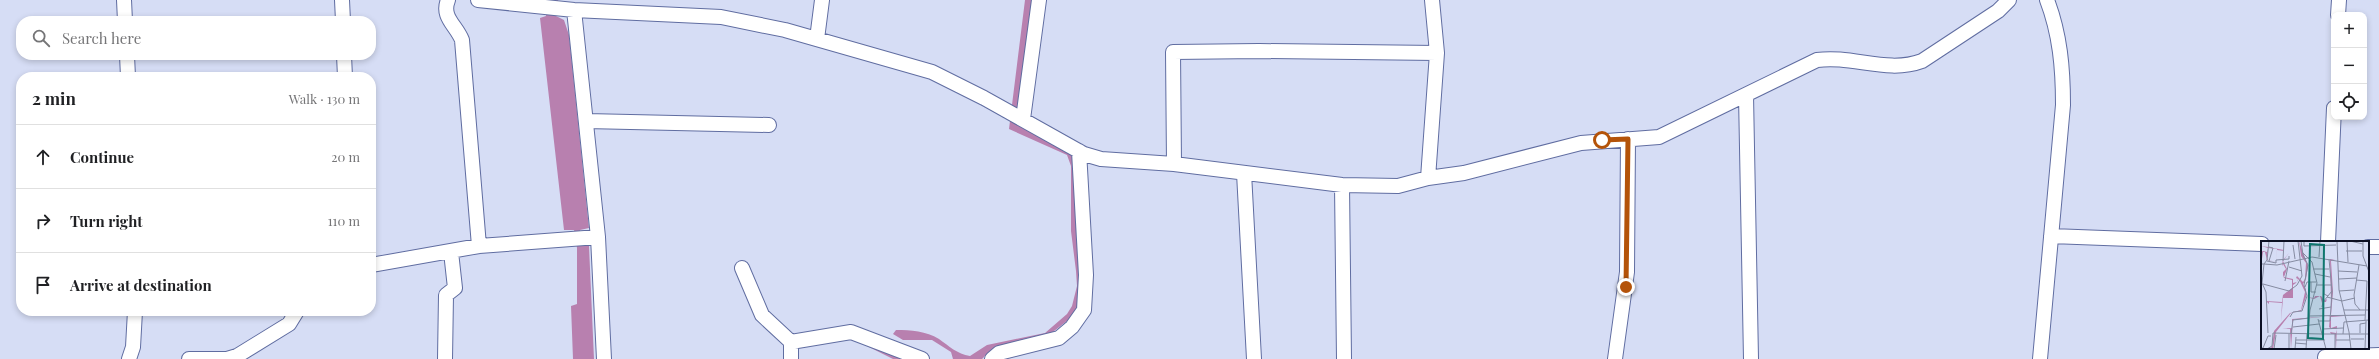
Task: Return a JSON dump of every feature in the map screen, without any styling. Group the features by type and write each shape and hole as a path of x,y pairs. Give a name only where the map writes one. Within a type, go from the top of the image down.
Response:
{"street":[{"path":"124,0 125,16"},
{"path":"342,0 343,16"},
{"path":"448,0 445,8 447,16 459,32 462,40 479,246"},
{"path":"478,0 569,10 721,17 817,39 932,72 1023,119 1079,151 1101,159 1174,164 1342,185 1398,186 1428,178 1464,173 1581,143 1659,136 1817,60 1840,59 1897,67 1916,64 1998,11 2009,0"},
{"path":"817,39 822,0"},
{"path":"1023,119 1039,0"},
{"path":"1428,178 1437,53 1432,0"},
{"path":"2040,359 2063,105 2063,68 2058,36 2047,0"},
{"path":"2338,12 2339,0"},
{"path":"569,10 586,121 593,237 604,359"},
{"path":"1174,164 1173,52 1259,51 1437,53"},
{"path":"127,60 128,72"},
{"path":"344,60 345,72"},
{"path":"1746,95 1751,359"},
{"path":"2328,241 2333,120"},
{"path":"586,121 768,125"},
{"path":"1615,359 1627,272 1628,139"},
{"path":"992,359 998,353 1059,338 1072,327 1084,310 1086,276 1079,151"},
{"path":"1244,173 1254,359"},
{"path":"1342,185 1344,359"},
{"path":"2051,236 2261,244"},
{"path":"376,264 479,246 593,237"},
{"path":"445,359 446,296 455,288 451,252"},
{"path":"742,268 762,314 770,324 791,342 791,359"},
{"path":"129,359 133,347 135,316"},
{"path":"189,359 233,358 289,324 294,316"},
{"path":"791,342 851,332 922,359"},
{"path":"2325,355 2379,356"}],"shaded area":[{"path":"546,0 558,0 556,16 564,20 569,35 589,228 580,230 582,244 589,246 594,359 573,359 571,306 577,304 577,248 574,230 564,230 540,18 546,16"},
{"path":"1025,0 1033,0 1016,121 1074,154 1081,281 1078,306 1072,317 1049,335 992,349 982,359 953,359 951,352 932,340 903,340 893,334 896,330 924,333 934,336 957,352 970,356 987,345 1045,333 1067,314 1072,306 1077,286 1071,231 1071,166 1067,155 1009,129"},
{"path":"857,341 911,359 893,359"}],"route":[{"path":"1602,140 1628,139 1626,287"}]}
